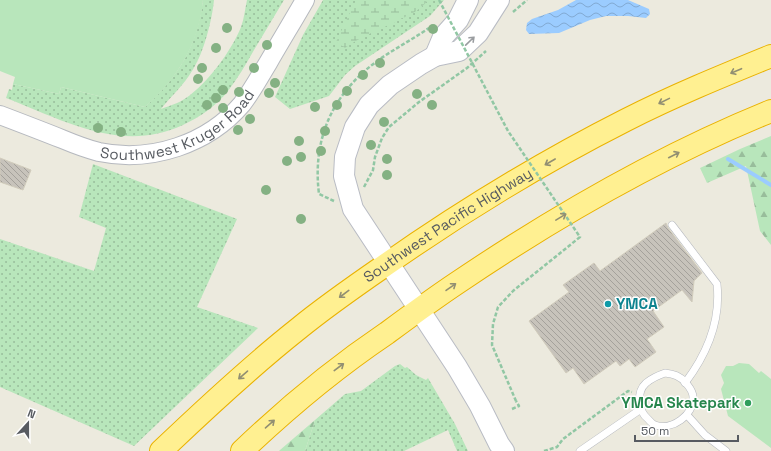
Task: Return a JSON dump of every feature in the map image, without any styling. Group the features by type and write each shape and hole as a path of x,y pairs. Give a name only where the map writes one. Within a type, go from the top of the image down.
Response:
{"highway":[{"name":"Southwest Pacific Highway","path":"161,451 218,397 299,328 388,263 454,218 584,142 627,119 673,97 771,56"},
{"path":"242,451 262,431 337,368 456,283 593,198 698,143 771,110"}],"main road":[{"path":"435,56 444,36 458,20 468,0"},
{"path":"499,0 478,33 459,51 435,56 390,85 369,105 355,127 345,157 344,176 353,209 461,374 480,406 501,449"}],"street":[{"name":"Southwest Kruger Road","path":"0,115 84,147 107,154 146,154 185,145 216,127 242,103 305,0"}],"lane":[{"path":"672,225 717,284 718,295 718,310 707,345 698,366 685,382"},
{"path":"665,373 674,374 685,382 691,388 693,396 692,405 687,415 677,423 665,426 654,425 644,416 641,409 640,394 645,384 665,373"},
{"path":"580,451 641,409"},
{"path":"687,415 705,435 726,451"}],"path":[{"path":"439,0 508,131 580,237 513,291 498,308 494,324 492,344 519,406 512,409"},
{"path":"508,18 527,0"},
{"path":"373,170 375,156 382,138 389,127 419,102 467,68 487,49"},
{"path":"544,451 558,447 563,439 628,391 640,394"}],"green space":[{"path":"0,0 203,0 197,31 184,60 167,85 145,107 61,87 59,94 13,84 15,77 0,71"},
{"path":"203,0 214,0 204,46 189,76 161,109 177,103 194,92 218,66 232,46 241,27 247,0 284,0 242,71 228,91 202,115 183,125 160,133 137,136 115,135 93,131 71,124 6,98 9,89 12,90 13,84 59,94 61,87 145,107 168,84 177,72 191,46 200,17"},
{"path":"323,0 444,0 430,16 355,66 345,75 329,96 290,109 275,97 303,35"},
{"path":"356,0 428,0 413,13 363,37 345,48 336,42"},
{"path":"771,136 771,245 760,231 746,166 707,183 700,168"},
{"path":"93,164 237,219 197,307 258,328 134,446 0,387 0,239 94,271 106,228 79,217"},
{"name":"YMCA Skatepark","path":"739,363 749,364 759,373 761,371 771,379 771,448 728,416 721,389 724,383 721,375 726,366 733,366"},
{"path":"400,364 426,380 428,378 455,424 468,451 457,451 448,430 404,451 305,451 315,420 345,394 361,391 395,366"},
{"path":"315,420 305,451 279,451 280,450"}],"water":[{"path":"576,0 628,0 649,9 650,14 646,18 606,16 590,20 559,33 529,34 526,30 527,23 532,19 558,10"}],"building":[{"path":"0,158 31,170 23,190 0,182"},
{"name":"YMCA","path":"666,223 668,228 702,273 694,281 692,302 682,290 653,311 664,327 647,339 656,352 635,367 629,359 620,366 616,361 584,384 573,368 566,373 529,321 569,292 563,285 594,263 600,271"}],"waterway":[{"path":"728,159 771,185"}],"place":[{"name":"YMCA","path":"608,304"},
{"name":"YMCA Skatepark","path":"748,403"}]}
